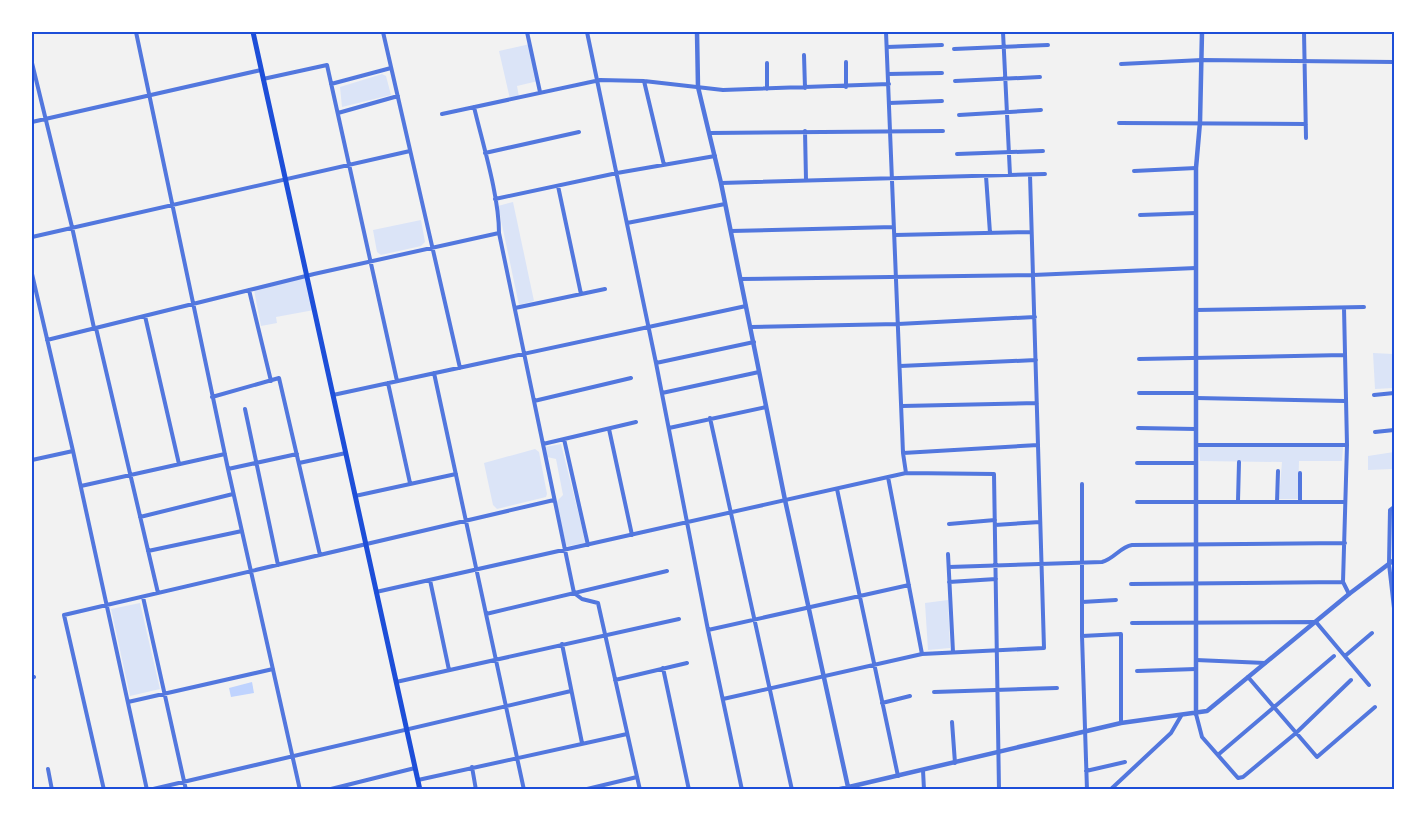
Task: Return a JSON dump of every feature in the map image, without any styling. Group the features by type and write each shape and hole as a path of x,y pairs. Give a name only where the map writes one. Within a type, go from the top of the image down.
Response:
{"main road":[{"path":"253,32 420,789"}],"street":[{"path":"136,32 212,397 300,789"},
{"path":"383,32 460,368"},
{"path":"527,32 540,92"},
{"path":"587,32 742,789"},
{"path":"690,32 702,32"},
{"path":"697,32 698,87 721,183 785,500 848,787"},
{"path":"886,32 903,453 906,473"},
{"path":"1003,32 1010,175"},
{"path":"1202,32 1200,122 1196,168 1196,714 1202,737 1238,778 1243,777 1296,733 1351,680"},
{"path":"1304,32 1306,138"},
{"path":"887,46 942,45"},
{"path":"954,49 1048,45"},
{"path":"804,55 805,88"},
{"path":"1121,64 1202,60 1395,62"},
{"path":"846,62 846,87"},
{"path":"32,63 158,593"},
{"path":"767,63 767,89"},
{"path":"263,79 327,65 397,381"},
{"path":"332,84 391,68"},
{"path":"32,122 261,70"},
{"path":"888,74 942,73"},
{"path":"955,81 1040,77"},
{"path":"442,114 597,81 644,81 723,90 889,84"},
{"path":"644,81 664,165"},
{"path":"338,113 398,96"},
{"path":"889,103 942,101"},
{"path":"474,107 495,199 499,233 514,308 574,593 582,599 598,603 640,789"},
{"path":"959,115 1041,110"},
{"path":"1119,123 1306,124"},
{"path":"805,131 806,180"},
{"path":"710,133 943,131"},
{"path":"485,153 579,132"},
{"path":"32,237 410,151"},
{"path":"957,154 1043,151"},
{"path":"495,199 617,173 715,156"},
{"path":"1134,171 1196,168"},
{"path":"721,183 1045,174"},
{"path":"723,699 922,654 1044,648 1030,175"},
{"path":"986,176 990,233"},
{"path":"558,186 581,294"},
{"path":"627,223 725,204"},
{"path":"1140,215 1196,213"},
{"path":"731,231 894,227"},
{"path":"895,235 1031,232"},
{"path":"47,340 306,275 499,233"},
{"path":"741,279 1033,275 1196,268"},
{"path":"32,274 148,789 571,691"},
{"path":"514,308 605,289"},
{"path":"249,290 271,381"},
{"path":"333,395 746,306"},
{"path":"1196,310 1364,307"},
{"path":"1344,308 1347,445 1343,582 1349,594"},
{"path":"145,316 179,464"},
{"path":"751,327 898,324 1035,317"},
{"path":"656,363 754,342"},
{"path":"1139,358 1344,355"},
{"path":"900,366 1036,360"},
{"path":"662,393 759,372"},
{"path":"434,373 524,789"},
{"path":"212,397 279,378 320,555"},
{"path":"534,401 631,378"},
{"path":"388,383 410,483"},
{"path":"1139,393 1345,401"},
{"path":"1374,395 1395,393"},
{"path":"902,406 1037,403"},
{"path":"669,428 767,407"},
{"path":"245,409 278,565"},
{"path":"710,418 792,789"},
{"path":"543,444 636,422"},
{"path":"1138,428 1196,429"},
{"path":"609,429 632,535"},
{"path":"1375,432 1395,430"},
{"path":"564,439 588,545"},
{"path":"903,453 1038,445"},
{"path":"1196,445 1347,445"},
{"path":"32,460 73,450"},
{"path":"299,463 346,453"},
{"path":"81,486 225,454"},
{"path":"228,469 297,454"},
{"path":"1238,501 1239,462"},
{"path":"1137,463 1196,463"},
{"path":"1277,502 1278,471"},
{"path":"376,592 906,473 994,474 999,789"},
{"path":"1300,473 1300,502"},
{"path":"355,496 456,474"},
{"path":"888,477 922,654"},
{"path":"1082,484 1082,636 1087,789"},
{"path":"837,489 898,776"},
{"path":"140,517 234,494"},
{"path":"104,789 64,615 554,500"},
{"path":"1137,502 1345,502"},
{"path":"1395,507 1390,510 1389,564 1395,608"},
{"path":"949,524 1040,522"},
{"path":"148,551 242,531"},
{"path":"949,567 1106,561 1124,547 1132,544 1345,543"},
{"path":"948,554 953,652"},
{"path":"836,789 1121,723 1196,714 1213,708 1349,594 1395,560"},
{"path":"486,614 667,571"},
{"path":"949,582 996,579"},
{"path":"430,580 449,670"},
{"path":"1131,584 1343,582"},
{"path":"708,630 909,585"},
{"path":"143,597 186,789"},
{"path":"1082,602 1116,600"},
{"path":"396,682 679,619"},
{"path":"1132,623 1316,622"},
{"path":"1316,622 1370,685"},
{"path":"1345,656 1372,633"},
{"path":"1082,636 1121,634 1121,723"},
{"path":"562,644 582,743"},
{"path":"1219,754 1334,656"},
{"path":"1196,660 1265,663"},
{"path":"615,680 687,663"},
{"path":"663,668 689,789"},
{"path":"128,702 273,669"},
{"path":"1137,671 1196,669"},
{"path":"1248,677 1317,758 1375,707"},
{"path":"934,692 1057,688"},
{"path":"882,703 910,696"},
{"path":"1110,789 1171,733 1181,716"},
{"path":"952,722 954,763"},
{"path":"418,780 627,734"},
{"path":"1086,771 1125,762"},
{"path":"472,767 476,789"},
{"path":"327,789 415,768"},
{"path":"48,769 52,789"},
{"path":"923,770 924,789"},
{"path":"583,789 637,777"}],"shaded area":[{"path":"530,44 538,81 517,86 519,97 510,99 499,51"},
{"path":"382,74 386,76 391,95 342,107 340,87"},
{"path":"513,202 534,301 519,305 498,206"},
{"path":"421,220 425,242 421,246 381,255 377,252 373,230"},
{"path":"306,277 314,310 276,317 277,323 261,326 254,290"},
{"path":"1373,353 1393,354 1394,388 1375,389"},
{"path":"561,444 586,543 568,546 556,502 563,495 556,459 547,457 545,447"},
{"path":"1199,447 1343,447 1342,461 1299,461 1298,499 1279,499 1282,462 1200,461"},
{"path":"535,449 539,452 546,497 497,509 493,505 484,463"},
{"path":"1394,452 1394,472 1392,469 1368,470 1368,456"},
{"path":"948,600 950,648 928,650 925,603"},
{"path":"140,603 160,689 130,696 111,609"}],"water":[{"path":"252,682 254,693 231,697 229,688"}]}
